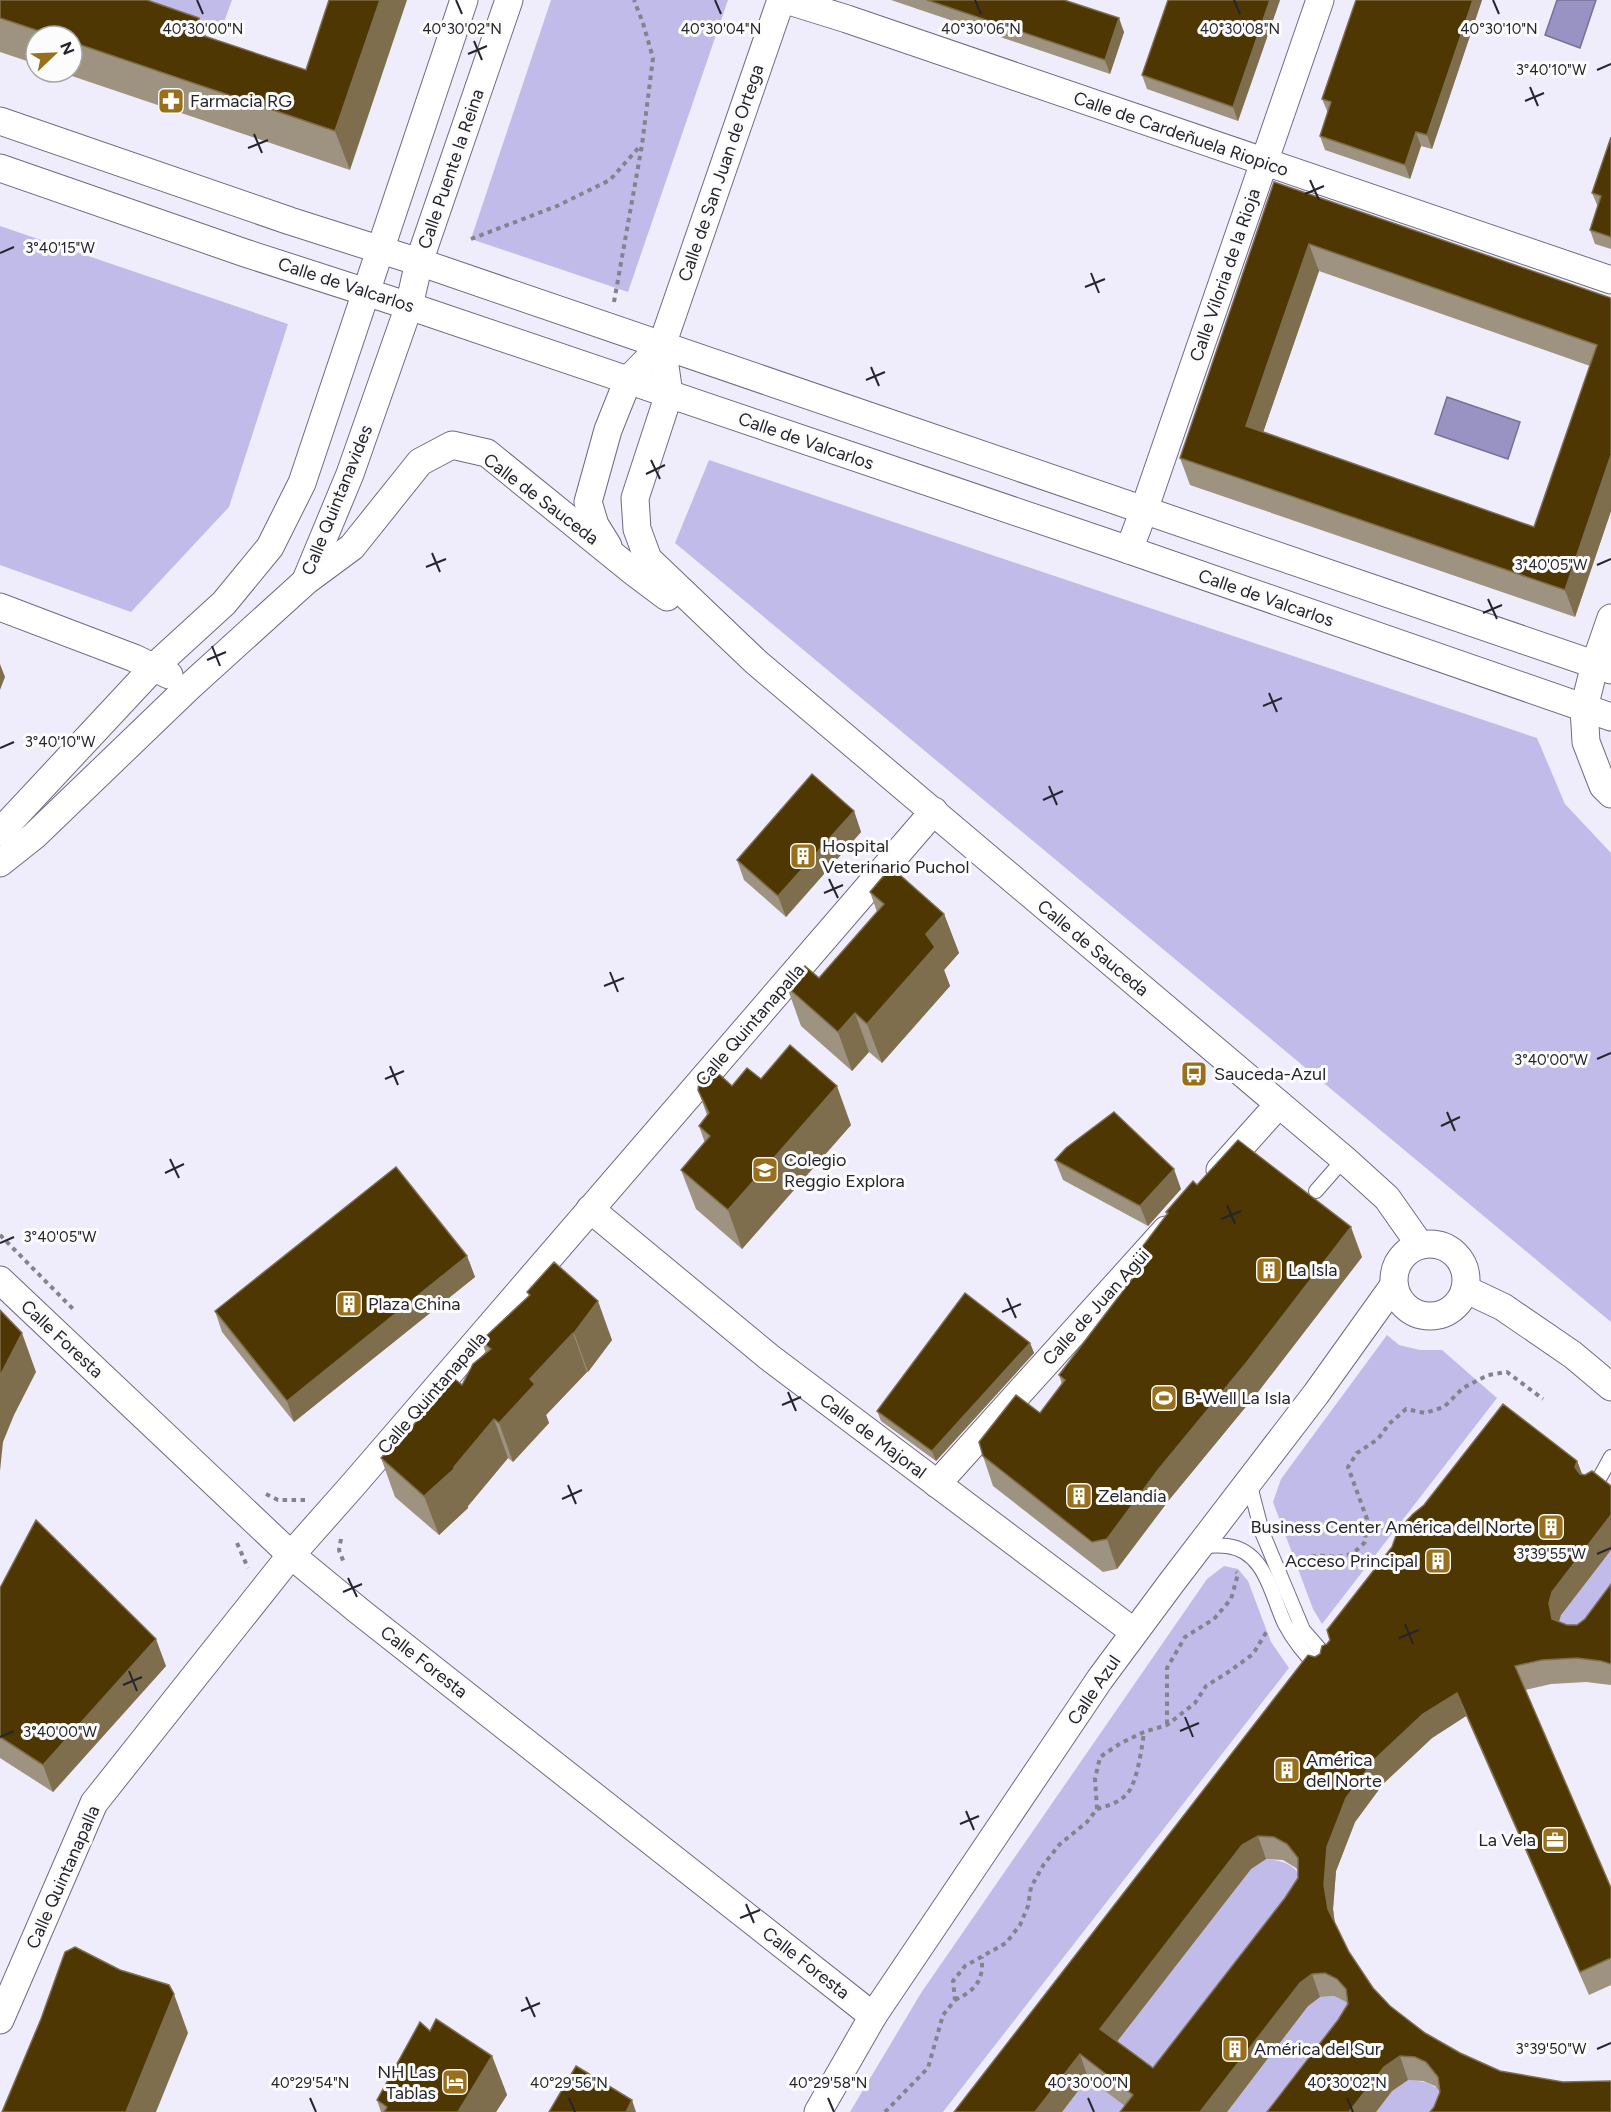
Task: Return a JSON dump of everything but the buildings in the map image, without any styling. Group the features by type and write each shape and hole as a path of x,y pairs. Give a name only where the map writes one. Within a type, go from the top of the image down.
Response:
{"street":[{"path":"0,832 154,667 224,603 270,547 302,483 464,0"},
{"name":"Calle Puente la Reina","path":"409,306 419,262 509,0"},
{"name":"Calle de Cardeñuela Riopico","path":"783,0 847,19 1611,280"},
{"name":"Calle de San Juan de Ortega","path":"628,380 662,345 783,0"},
{"name":"Calle Viloria de la Rioja","path":"1129,550 1320,0"},
{"path":"0,121 1603,667"},
{"name":"Calle de Valcarlos","path":"0,168 245,253 409,306 1129,550 1611,717"},
{"name":"Calle Quintanavides","path":"0,863 34,836 189,687 306,581 350,474 409,306"},
{"name":"Calle de San Juan de Ortega","path":"662,345 669,394"},
{"name":"Calle de Sauceda","path":"613,555 595,525 588,502 608,430 628,380"},
{"name":"Calle de Sauceda","path":"669,394 635,498 637,530 648,559 756,662 1344,1159 1387,1198 1419,1245"},
{"name":"Calle de Sauceda","path":"306,581 352,547 420,462 452,445 487,453 634,573 756,662"},
{"path":"0,607 154,667 189,687"},
{"path":"1611,618 1603,667 1584,708 1586,742 1603,786 1611,794"},
{"name":"Calle Quintanapalla","path":"0,2020 94,1803 291,1555 934,812"},
{"name":"Calle de Juan Agüi","path":"937,1484 1279,1104"},
{"name":"Calle de Majoral","path":"590,1209 769,1357 1134,1632"},
{"path":"1432,1244 1444,1247 1455,1254 1466,1276 1465,1289 1456,1306 1439,1316 1419,1315 1402,1304 1394,1285 1396,1268 1404,1254 1419,1245 1432,1244"},
{"name":"Calle Foresta","path":"0,1280 291,1555 873,2016"},
{"name":"Calle Azul","path":"818,2112 873,2016 1134,1632 1316,1394 1394,1285"},
{"path":"1465,1289 1503,1307 1573,1355 1611,1387"}],"lane":[{"path":"1316,1191 1344,1159"},
{"path":"1593,1490 1611,1456"},
{"path":"1200,1546 1228,1546 1252,1557 1266,1575 1284,1622 1295,1641 1309,1660 1326,1666 1303,1630 1262,1532 1249,1482"}],"path":[{"path":"614,303 642,145 653,58 634,0"},
{"path":"471,239 558,206 610,180 642,145"},
{"path":"0,1235 79,1315"},
{"path":"1287,1591 1301,1562 1312,1555 1350,1555 1365,1542 1367,1519 1348,1467 1357,1453 1378,1439 1389,1424 1406,1409 1425,1413 1444,1407 1463,1388 1488,1375 1507,1372 1543,1399"},
{"path":"257,1489 278,1500 304,1501 312,1496"},
{"path":"343,1532 339,1550 345,1566"},
{"path":"233,1539 239,1545 248,1567 247,1576"},
{"path":"1167,1725 1167,1668 1185,1637 1214,1619 1231,1599 1238,1574 1231,1570"},
{"path":"955,2000 953,1981 965,1966 1006,1943 1020,1925 1028,1906 1031,1887 1044,1864 1060,1844 1087,1822 1096,1809 1095,1779 1100,1757 1144,1732 1167,1725 1195,1703 1206,1686 1253,1654 1279,1607"},
{"path":"1096,1809 1112,1804 1128,1794 1136,1772 1144,1732"},
{"path":"885,2112 927,2068 943,2015 955,2000 971,1992 983,1974 982,1956"}],"shaded area":[{"path":"147,0 232,0 220,33 145,7"},
{"path":"551,0 728,0 628,292 471,239"},
{"path":"1557,0 1596,0 1580,48 1545,35"},
{"path":"0,226 288,324 229,507 131,612 0,565"},
{"path":"1447,397 1520,422 1508,459 1435,434"},
{"path":"709,460 1537,738 1565,804 1611,853 1611,1322 675,543"},
{"path":"1387,1335 1399,1345 1420,1350 1442,1350 1497,1398 1322,1624 1313,1609 1273,1502 1281,1479"},
{"path":"1611,1550 1611,1620 1594,1643 1557,1627 1561,1615"},
{"path":"1224,1566 1238,1569 1248,1581 1271,1642 1289,1668 943,2112 850,2112 921,1993 1207,1579"},
{"path":"1266,1859 1289,1865 1306,1882 1147,2112 1062,2112 1251,1869"},
{"path":"1334,1996 1346,2002 1354,2013 1294,2112 1227,2112 1308,2006 1320,1997"},
{"path":"1408,2080 1424,2082 1436,2087 1444,2097 1449,2112 1376,2112 1392,2091"}],"place":[{"name":"Farmacia RG","path":"171,101"},
{"name":"Hospital Veterinario Puchol","path":"803,856"},
{"name":"Sauceda-Azul","path":"1194,1074"},
{"name":"Colegio Reggio Explora","path":"765,1170"},
{"name":"La Isla","path":"1269,1270"},
{"name":"Plaza China","path":"349,1304"},
{"name":"B-Well La Isla","path":"1164,1398"},
{"name":"Zelandia","path":"1079,1496"},
{"name":"Business Center América del Norte","path":"1551,1527"},
{"name":"Acceso Principal","path":"1438,1561"},
{"name":"América del Norte","path":"1287,1770"},
{"name":"La Vela","path":"1555,1840"},
{"name":"América del Sur","path":"1235,2049"},
{"name":"NH Las Tablas","path":"455,2082"}]}
